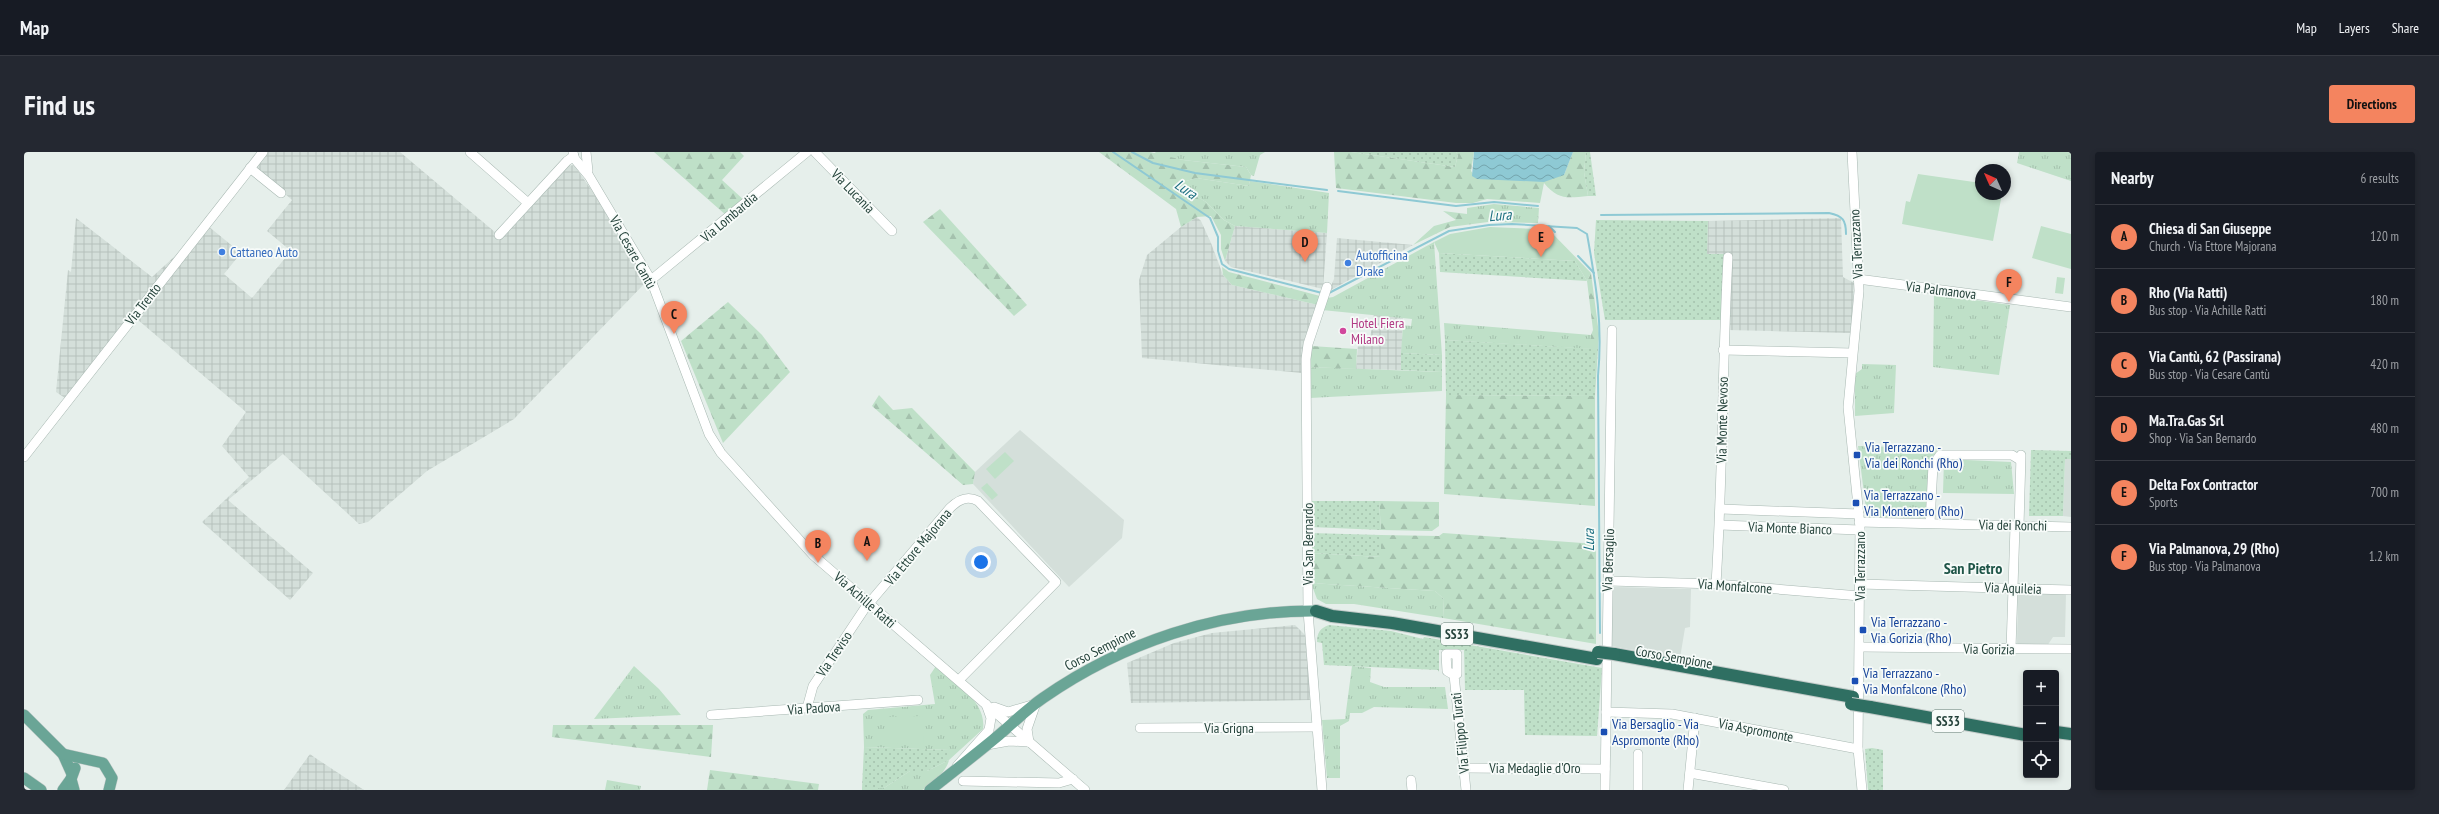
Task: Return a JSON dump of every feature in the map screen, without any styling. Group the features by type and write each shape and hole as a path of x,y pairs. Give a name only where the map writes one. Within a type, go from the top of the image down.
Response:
{"highway":[{"name":"Corso Sempione","path":"1312,611 1337,608 1363,610 1614,658 1852,701 2023,726"},
{"name":"Corso Sempione","path":"1870,704 2023,734"},
{"path":"2059,732 2071,734"},
{"path":"2059,741 2071,743"}],"main road":[{"name":"Corso Sempione","path":"930,790 987,745 1036,703 1085,672 1151,641 1208,624 1252,615 1312,611"},
{"path":"24,715 63,754 71,776 74,790"},
{"path":"63,754 86,760 98,760 108,767 112,778 109,790"},
{"path":"63,790 77,765 86,760"},
{"path":"24,778 41,790"}],"street":[{"name":"Via Trento","path":"24,457 263,152"},
{"path":"470,152 528,202"},
{"name":"Via Lombardia","path":"651,280 808,152"},
{"name":"Via Lucania","path":"815,152 892,231"},
{"name":"Via Terrazzano","path":"1852,152 1858,279 1858,316 1852,353 1848,407 1859,522 1860,647 1858,750 1862,790"},
{"path":"499,234 567,161 581,155"},
{"name":"Via Cesare Cantù","path":"581,155 589,176 651,280 714,442"},
{"path":"250,168 281,193"},
{"name":"Via Monte Nevoso","path":"1716,584 1721,509 1723,350 1728,257"},
{"name":"Via Palmanova","path":"1858,279 2071,307"},
{"name":"Via San Bernardo","path":"1322,790 1317,727 1312,611 1306,359 1310,338 1327,287"},
{"name":"Via Bersaglio","path":"1605,790 1606,613 1609,581 1612,330"},
{"path":"1723,350 1852,353"},
{"name":"Via Achille Ratti","path":"714,442 739,475 813,555 984,701 1085,790"},
{"path":"1930,523 1933,465 1940,455 2012,455 2020,457 2011,649"},
{"name":"Via Ettore Majorana","path":"869,604 950,508 960,500 968,498 978,501 1056,582 959,680"},
{"path":"1721,509 1859,522"},
{"name":"Via dei Ronchi","path":"1859,522 2071,527"},
{"name":"Via Monte Bianco","path":"1720,526 1859,522"},
{"name":"Via Monfalcone","path":"1609,581 1716,584 1860,596"},
{"name":"Via Aquileia","path":"1860,584 2071,590"},
{"name":"Via Treviso","path":"807,708 813,686 869,604"},
{"name":"Via Gorizia","path":"1860,647 2071,650"},
{"name":"Via Filippo Turati","path":"1454,676 1466,790"},
{"name":"Via Padova","path":"711,715 918,700"},
{"path":"984,701 1000,711 1008,712 1036,703"},
{"path":"952,772 968,751 989,730 990,718 984,701"},
{"path":"987,745 1009,741 1029,742 1027,729 1036,703"},
{"name":"Via Aspromonte","path":"1606,712 1672,714 1858,750"},
{"path":"1688,790 1695,718"},
{"name":"Via Grigna","path":"1140,728 1317,727"},
{"path":"1638,754 1638,790"},
{"name":"Via Medaglie d'Oro","path":"1464,768 1606,769"},
{"path":"1690,773 1784,790"},
{"path":"962,780 1059,783 1073,779"},
{"path":"1411,780 1412,790"}],"shaded area":[{"path":"266,152 400,152 502,238 566,166 574,165 595,195 646,282 514,419 427,471 368,522 359,524 283,454 228,500 313,573 290,600 202,522 249,477 222,446 246,412 131,314 65,398 56,392 68,270 71,272 76,218 152,277 208,226 241,253 224,274 252,298 291,251 267,231 292,200 254,167"},
{"path":"1197,217 1201,221 1211,243 1223,275 1232,285 1318,305 1306,335 1302,373 1142,358 1139,280 1147,255 1181,227"},
{"path":"1841,218 1843,277 1854,283 1851,333 1727,330 1730,254 1707,254 1708,221"},
{"path":"1235,226 1327,233 1323,289 1231,267 1225,261"},
{"path":"1337,238 1413,245 1329,291 1334,279"},
{"path":"1374,314 1403,317 1401,370 1356,369 1358,345 1369,345"},
{"path":"1020,430 1124,520 1122,538 1069,587 973,484 975,472"},
{"path":"2065,459 2071,459 2071,517 2063,516"},
{"path":"1614,587 1691,589 1690,627 1685,628 1680,658 1611,646 1611,590"},
{"path":"2021,591 2066,593 2065,637 2053,637 2047,646 2020,646 2017,643 2018,594"},
{"path":"1295,625 1305,635 1311,700 1131,703 1127,663 1174,643 1212,633"},
{"path":"310,754 314,757 364,790 284,790"}],"green space":[{"path":"654,152 740,152 744,156 722,180 745,201 727,216"},
{"path":"1099,152 1150,152 1183,160 1246,167 1251,175 1249,186 1196,178 1177,184 1206,202 1224,220 1235,226 1225,261 1221,249 1221,235 1211,216 1197,217 1181,227 1176,209"},
{"path":"1156,152 1265,152 1260,155 1254,176 1251,175 1246,167 1183,160 1153,154"},
{"path":"1334,152 1351,152 1455,167 1458,155 1456,152 1474,152 1471,171 1477,179 1564,175 1573,152 1586,152 1584,172 1588,196 1563,197 1549,189 1544,183 1540,203 1487,199 1473,203 1456,203 1336,188"},
{"path":"1351,152 1456,152 1458,155 1455,167"},
{"path":"1586,152 1590,152 1596,196 1588,196 1584,172"},
{"path":"2019,152 2071,152 2071,181 2017,163"},
{"path":"1918,174 1975,182 1975,200 2001,200 1993,241 1902,224 1906,201 1910,202"},
{"path":"1196,178 1249,186 1250,181 1329,193 1327,233 1235,226 1224,220 1206,202 1176,184"},
{"path":"1494,204 1539,208 1538,223 1488,222 1488,214 1467,214 1467,208"},
{"path":"940,209 1027,305 1014,316 923,222"},
{"path":"1443,211 1467,214 1488,214 1488,222 1450,227 1413,245 1434,226 1456,220"},
{"path":"1596,220 1708,221 1707,254 1725,254 1722,320 1605,320 1594,253"},
{"path":"2041,226 2071,234 2071,269 2032,258"},
{"path":"1490,227 1538,229 1551,232 1591,273 1587,281 1575,261 1439,253 1434,242 1450,234"},
{"path":"1434,242 1442,355 1401,353 1403,325 1411,326 1412,319 1322,310 1327,298 1333,297"},
{"path":"1439,253 1575,261 1587,281 1440,272"},
{"path":"1222,267 1229,272 1320,296 1318,305 1232,285 1223,275"},
{"path":"1591,273 1599,334 1598,349 1591,349 1591,335 1593,330 1587,281"},
{"path":"2057,277 2065,278 2063,294 2055,293"},
{"path":"1934,294 2010,305 1999,375 1933,367"},
{"path":"728,302 762,335 790,372 723,443 681,341"},
{"path":"1444,323 1591,335 1591,349 1445,340"},
{"path":"1445,340 1598,349 1595,396 1446,395"},
{"path":"1311,346 1357,349 1356,369 1309,367"},
{"path":"1401,353 1442,355 1442,372 1401,370"},
{"path":"1862,364 1896,365 1894,413 1855,416 1855,374 1862,369"},
{"path":"1309,367 1442,372 1442,391 1310,398"},
{"path":"879,395 893,410 912,408 975,472 973,484 963,485 872,406"},
{"path":"1446,395 1595,396 1595,506 1444,494"},
{"path":"1858,446 1939,448 1929,461 1928,518 1867,517"},
{"path":"2031,450 2071,451 2071,459 2065,459 2063,516 2029,516"},
{"path":"1005,452 1014,461 995,479 986,469"},
{"path":"1944,459 2011,462 2014,494 1943,493"},
{"path":"987,483 998,495 992,500 981,488"},
{"path":"1312,501 1379,501 1381,530 1311,527"},
{"path":"1379,501 1439,502 1439,526 1432,531 1381,530"},
{"path":"1310,533 1381,535 1381,557 1311,553"},
{"path":"1443,533 1596,544 1596,644 1443,618 1444,599 1435,591 1311,583 1311,553 1380,557 1381,535 1439,536"},
{"path":"1311,583 1435,591 1444,599 1443,618 1354,604 1326,604 1317,599"},
{"path":"1329,625 1391,631 1423,639 1424,637 1602,668 1597,736 1525,735 1524,690 1465,690 1464,650 1439,650 1439,672 1438,670 1324,665 1322,643 1317,642 1317,639 1318,633 1321,629"},
{"path":"634,666 659,689 681,715 594,719"},
{"path":"936,666 968,693 975,701 983,719 983,729 949,760 949,750 864,747 863,714 868,710 935,704 930,675"},
{"path":"1352,666 1371,668 1370,682 1384,687 1445,687 1448,709 1374,707 1362,713 1350,713 1349,721 1340,726 1340,778 1327,778 1322,720 1345,719"},
{"path":"923,716 924,743 885,744 885,717"},
{"path":"553,725 713,725 711,757 552,737"},
{"path":"864,747 949,750 949,760 927,771 910,771 884,788 862,788"},
{"path":"1872,748 1883,750 1883,790 1868,790 1865,749"},
{"path":"949,760 948,764 938,777 922,790 862,790 862,788 884,788 910,771 927,771"},
{"path":"710,770 819,784 818,790 707,790"},
{"path":"607,780 641,786 640,790 605,790"}],"water":[{"path":"1474,152 1573,152 1564,175 1544,182 1477,179 1472,176"}],"waterway":[{"name":"Lura","path":"1113,152 1210,218 1218,237 1218,251 1222,264 1229,269 1322,293"},
{"path":"1132,152 1153,163 1195,173 1327,190"},
{"path":"1338,191 1456,206 1494,202 1538,206"},
{"path":"1601,215 1829,213 1843,219 1846,234"},
{"name":"Lura","path":"1329,293 1449,231 1489,225 1512,224 1577,228 1587,234 1596,287 1600,339 1598,376 1600,633"},
{"name":"Lura","path":"1549,226 1555,232"},
{"path":"1578,256 1594,273"}],"place":[{"name":"Cattaneo Auto","path":"222,252"},
{"name":"Delta Fox Contractor","path":"1541,257"},
{"name":"Ma.Tra.Gas Srl","path":"1305,262"},
{"name":"Autofficina Drake","path":"1348,263"},
{"name":"Via Palmanova, 29 (Rho)","path":"2009,302"},
{"name":"Hotel Fiera Milano","path":"1343,331"},
{"name":"Via Cantù, 62 (Passirana)","path":"674,334"},
{"name":"Via Terrazzano - Via dei Ronchi (Rho)","path":"1857,455"},
{"name":"Via Terrazzano - Via Montenero (Rho)","path":"1856,503"},
{"name":"Chiesa di San Giuseppe","path":"867,561"},
{"name":"Rho (Via Ratti)","path":"818,563"},
{"name":"Via Terrazzano - Via Gorizia (Rho)","path":"1863,630"},
{"name":"Via Terrazzano - Via Monfalcone (Rho)","path":"1855,681"},
{"name":"Via Bersaglio - Via Aspromonte (Rho)","path":"1604,732"}],"district":[{"name":"San Pietro","path":"1973,568"}]}
